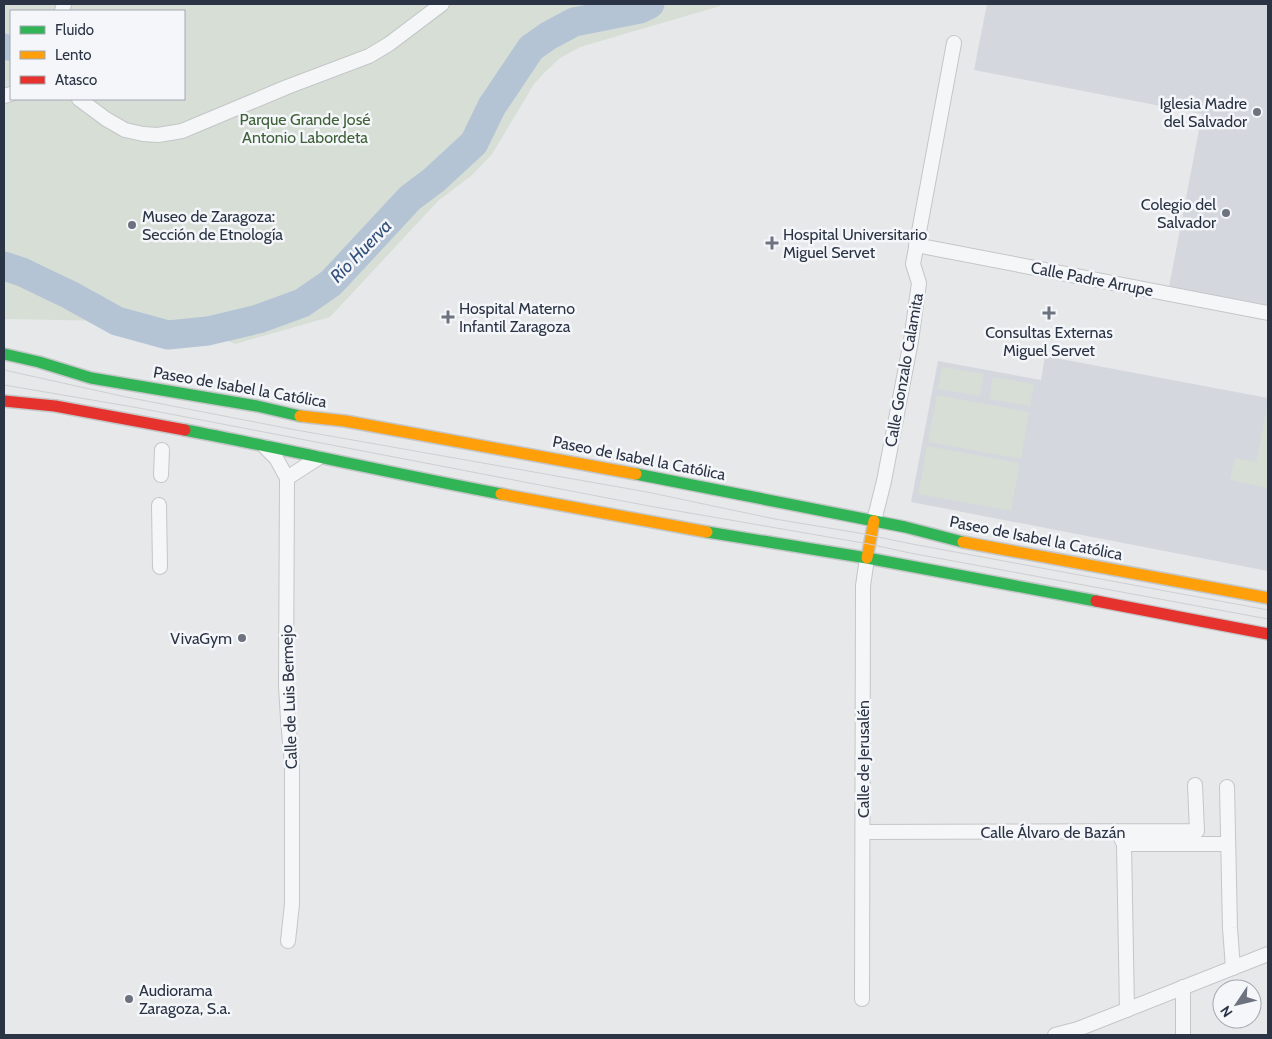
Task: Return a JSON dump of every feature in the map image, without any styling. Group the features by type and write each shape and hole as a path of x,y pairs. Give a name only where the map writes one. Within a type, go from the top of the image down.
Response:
{"main road":[{"name":"Paseo de Isabel la Católica","path":"4,354 39,362 91,378 257,406 305,417 355,423 778,501 915,529 952,540 1268,598"},
{"path":"4,401 55,406 737,538 867,558 1268,634"},
{"name":"Calle de Jerusalén","path":"867,558 874,521"}],"street":[{"path":"80,100 125,130 158,135 182,131 287,87 369,56 389,44 442,4"},
{"name":"Calle Gonzalo Calamita","path":"874,521 884,480 911,341 920,283 913,264 954,43"},
{"name":"Calle Padre Arrupe","path":"916,245 1268,313"},
{"path":"263,445 276,458 287,478 318,458"},
{"path":"161,475 162,450"},
{"name":"Calle de Luis Bermejo","path":"287,478 286,686 292,765 291,917 288,941"},
{"path":"159,505 160,566"},
{"name":"Calle de Jerusalén","path":"862,998 863,586 867,558"},
{"name":"Calle Álvaro de Bazán","path":"863,832 1121,838 1197,832 1195,785"},
{"path":"1227,787 1230,928 1233,968"},
{"path":"1127,1010 1121,838 1228,844"},
{"path":"1055,1035 1078,1029 1268,954"},
{"path":"1183,988 1183,1035"}],"shaded area":[{"name":"Colegio del Salvador","path":"987,4 1268,4 1268,305 1169,287 1202,114 974,70"},
{"path":"1045,356 1268,398 1268,571 911,502 938,361 1041,380"}],"green space":[{"name":"Parque Grande José Antonio Labordeta","path":"4,4 720,4 720,6 580,47 560,58 534,84 492,154 472,175 438,201 330,317 235,344 208,331 168,335 117,321 4,319","holes":["326,285 306,300 277,312 222,327 279,309"]},
{"path":"942,367 984,374 980,396 938,389"},
{"path":"993,377 1034,384 1030,406 989,399"},
{"path":"937,395 1029,412 1021,459 928,442"},
{"path":"1268,403 1268,488 1230,480 1235,458 1256,462"},
{"path":"927,446 1020,463 1011,511 918,494"}],"water":[{"path":"4,33 10,35 10,61 4,60"}],"waterway":[{"name":"Río Huerva","path":"4,266 22,272 70,295 117,321 168,335 208,331 258,319 302,303 331,283 410,198 434,180 474,143 492,106 531,48 574,22 640,9 650,4"}],"tram line":[{"path":"4,370 126,397 296,430 647,492 775,519 1268,610"},
{"path":"4,385 139,408 649,506 869,544 1268,619"}],"traffic: fast":[{"path":"4,354 39,362 91,378 257,406 300,416"},
{"path":"185,430 501,494"},
{"path":"636,474 905,527 963,542"},
{"path":"707,532 867,558 1096,601"}],"traffic: slow":[{"path":"300,416 345,421 636,474"},
{"path":"501,494 707,532"},
{"path":"867,558 874,521"},
{"path":"963,542 1268,598"}],"traffic: jam":[{"path":"4,401 55,406 185,430"},
{"path":"1096,601 1268,634"}],"place":[{"name":"Iglesia Madre del Salvador","path":"1257,112"},
{"name":"Colegio del Salvador","path":"1226,213"},
{"name":"Museo de Zaragoza: Sección de Etnología","path":"132,225"},
{"name":"Hospital Universitario Miguel Servet","path":"772,243"},
{"name":"Consultas Externas Miguel Servet","path":"1049,313"},
{"name":"Hospital Materno Infantil Zaragoza","path":"448,317"},
{"name":"VivaGym","path":"242,638"},
{"name":"Audiorama Zaragoza, S.a.","path":"129,999"}]}
